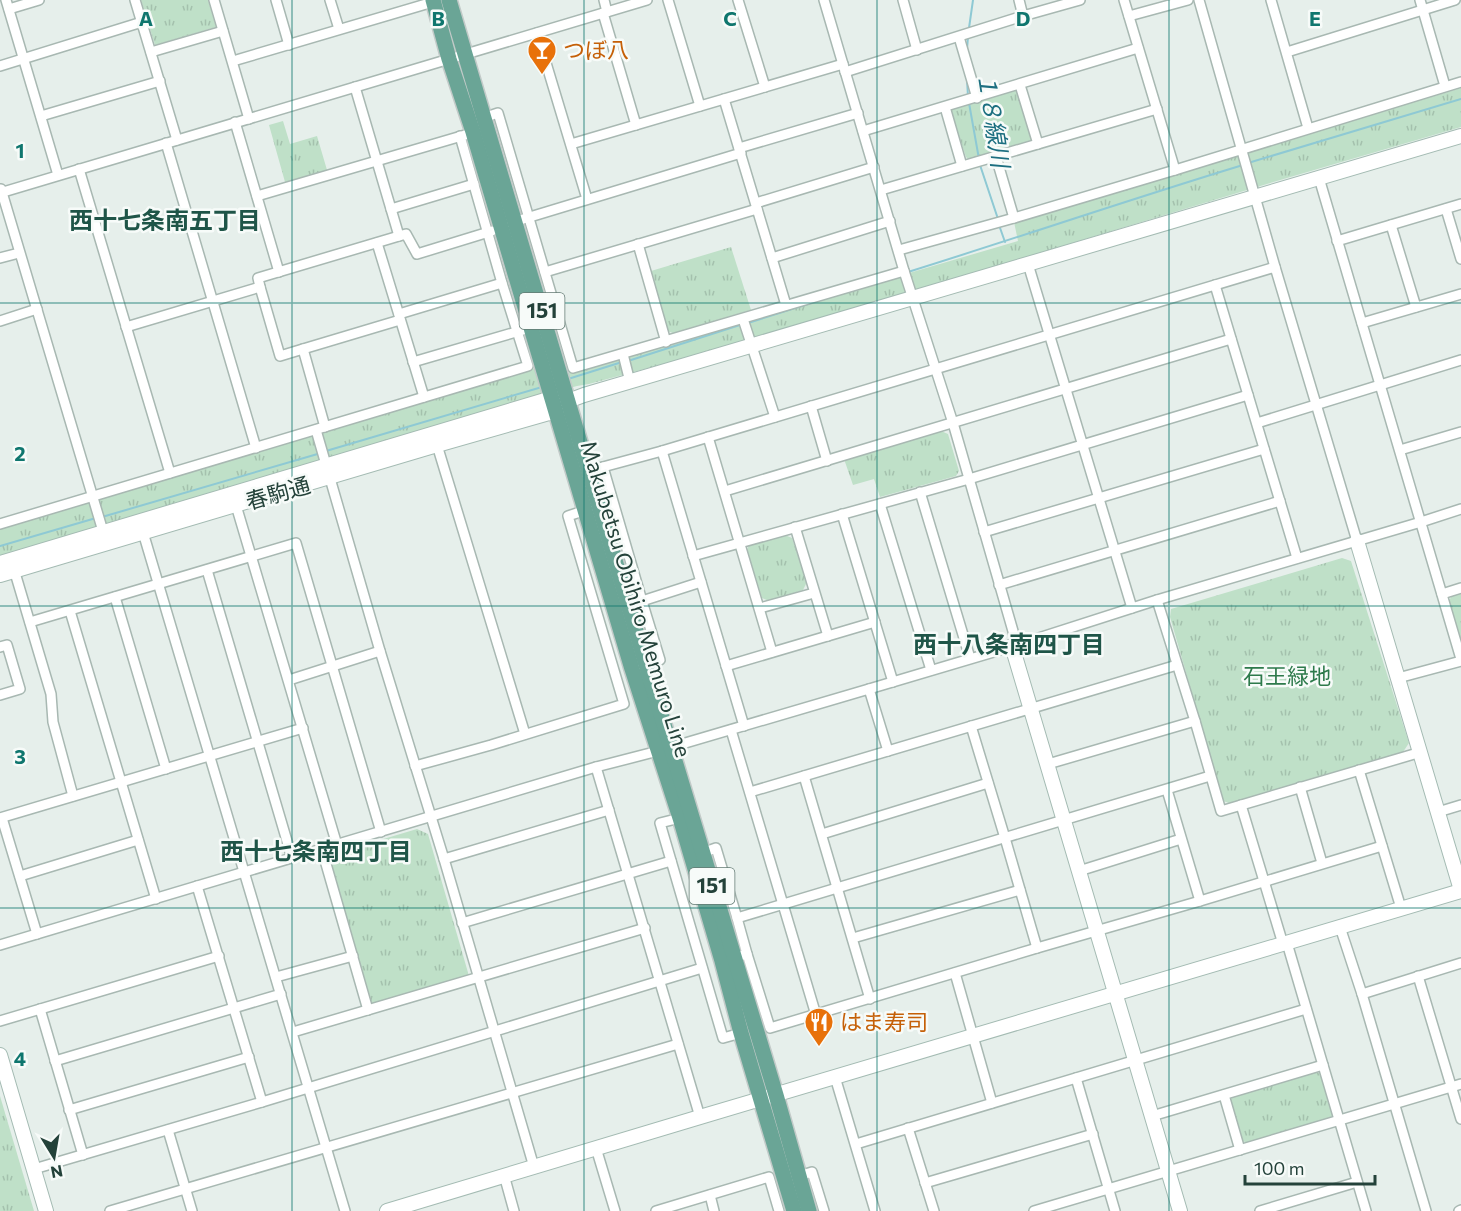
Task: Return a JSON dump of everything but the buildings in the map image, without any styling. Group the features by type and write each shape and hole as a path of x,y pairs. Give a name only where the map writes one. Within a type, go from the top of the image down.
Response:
{"main road":[{"name":"Makubetsu Obihiro Memuro Line","path":"430,1 465,54 483,118 508,225 559,404 685,816 734,958 741,1033 760,1100 808,1211"},
{"name":"Makubetsu Obihiro Memuro Line","path":"430,1 449,59 467,134 508,225"},
{"name":"Makubetsu Obihiro Memuro Line","path":"559,404 596,469 592,508 621,631 639,667"},
{"name":"Makubetsu Obihiro Memuro Line","path":"685,816 702,853 776,1095 808,1211"}],"street":[{"path":"39,0 8,5 58,175"},
{"path":"135,0 177,140"},
{"path":"214,0 249,119"},
{"path":"276,0 289,45"},
{"path":"330,0 339,29"},
{"path":"604,0 605,13 636,125"},
{"path":"105,538 1,190 249,119 647,0"},
{"path":"668,0 700,106"},
{"path":"738,0 765,87"},
{"path":"824,0 904,271 953,423 999,585 1030,708 1180,1211"},
{"path":"903,0 917,50"},
{"path":"1019,0 1023,16"},
{"path":"571,144 765,87 917,50 1080,0"},
{"path":"1124,0 1175,170"},
{"path":"1129,16 1188,0"},
{"path":"387,1211 420,1206 504,1175 1461,891 1275,267 1199,0"},
{"path":"1271,0 1308,128"},
{"path":"1287,52 1421,5 1455,0"},
{"path":"233,61 430,1"},
{"path":"1421,5 1445,86"},
{"path":"0,66 142,22"},
{"path":"151,52 223,31"},
{"path":"537,33 587,199"},
{"path":"959,37 977,98"},
{"path":"863,131 1138,48"},
{"path":"41,116 160,81"},
{"path":"898,250 1175,170 1461,82"},
{"path":"1020,85 1038,144"},
{"path":"355,87 399,236"},
{"path":"724,99 786,305"},
{"path":"945,107 962,166"},
{"path":"881,190 1157,109"},
{"path":"502,283 280,356 258,278 406,234 417,254 858,113"},
{"path":"235,122 279,272"},
{"path":"0,524 528,366 538,325 545,272 474,184 467,134 258,196"},
{"path":"559,404 1461,136"},
{"path":"166,143 256,448"},
{"path":"996,157 1014,218"},
{"path":"545,272 874,167"},
{"path":"79,169 170,472"},
{"path":"1319,178 1461,660 1398,678"},
{"path":"392,209 474,184"},
{"path":"1337,241 1461,204"},
{"path":"1446,209 1461,259"},
{"path":"772,258 890,221"},
{"path":"508,225 502,283 573,368 904,271"},
{"path":"1391,225 1416,307"},
{"path":"377,243 424,397"},
{"path":"638,244 666,342"},
{"path":"0,258 19,252"},
{"path":"1028,264 1132,608"},
{"path":"639,667 660,660 596,469 1275,267"},
{"path":"1215,285 1297,558"},
{"path":"126,327 260,287"},
{"path":"1362,323 1461,294"},
{"path":"0,321 37,309"},
{"path":"743,319 775,417"},
{"path":"413,362 538,325"},
{"path":"725,491 1231,339"},
{"path":"303,350 321,428 328,472 534,1167"},
{"path":"623,354 630,382"},
{"path":"1257,423 1461,360"},
{"path":"693,556 969,479 1248,395"},
{"name":"春駒通","path":"328,472 437,445 559,404"},
{"name":"春駒通","path":"0,575 9,565 559,404"},
{"path":"811,406 827,461"},
{"path":"1400,450 1461,432"},
{"path":"708,437 772,652"},
{"path":"437,445 525,734"},
{"path":"984,532 1264,449"},
{"path":"662,451 744,726"},
{"path":"920,492 970,658"},
{"path":"235,499 338,845"},
{"path":"999,585 1280,501"},
{"path":"880,504 932,670"},
{"path":"415,766 624,704 568,516 592,508"},
{"path":"0,945 596,767 893,682 1461,509"},
{"path":"842,514 893,682"},
{"path":"142,527 345,1211"},
{"path":"795,527 828,636"},
{"path":"30,622 296,543 381,832"},
{"path":"9,565 30,622 51,694 53,722 73,796"},
{"path":"207,570 292,858"},
{"path":"642,601 701,582"},
{"path":"1442,594 1461,588"},
{"path":"760,608 814,593"},
{"path":"114,597 166,769"},
{"path":"1157,600 1221,811 1421,752"},
{"path":"70,611 156,898"},
{"path":"726,666 875,622"},
{"path":"604,636 621,631"},
{"path":"0,647 7,645 20,689 0,695"},
{"path":"289,680 380,651"},
{"path":"750,792 1177,664"},
{"path":"869,689 888,751"},
{"path":"1048,764 1195,722"},
{"path":"971,726 1037,948"},
{"path":"37,934 1,818 303,728"},
{"path":"731,730 816,1015"},
{"path":"596,767 700,1117"},
{"path":"1359,770 1401,908"},
{"path":"804,776 870,999"},
{"path":"737,918 1210,776"},
{"path":"822,834 988,783"},
{"path":"1300,787 1322,863"},
{"path":"1167,790 1200,901"},
{"path":"1240,805 1306,1009 1366,1211"},
{"path":"1438,812 1461,805"},
{"path":"444,859 609,810"},
{"path":"685,816 660,823 723,1038 741,1033"},
{"path":"1078,871 1181,839"},
{"path":"20,876 138,840"},
{"path":"702,853 716,848 737,918 734,958 770,1029 1382,846"},
{"path":"322,849 368,1010"},
{"path":"462,923 671,861"},
{"path":"197,886 262,1102"},
{"path":"853,938 1020,890"},
{"path":"1340,927 1426,1211"},
{"path":"292,1032 645,928"},
{"path":"0,1021 219,956"},
{"path":"276,977 352,956"},
{"path":"1362,994 1461,963"},
{"path":"34,1169 702,969"},
{"path":"955,973 992,1103"},
{"path":"1418,976 1457,1086 1461,1119"},
{"path":"56,1061 281,994"},
{"path":"40,1009 83,1155"},
{"path":"856,1144 1306,1009"},
{"path":"110,1211 678,1044"},
{"path":"0,1055 46,1211"},
{"path":"69,1110 249,1057"},
{"path":"1152,1116 1323,1065"},
{"path":"835,1077 875,1211"},
{"path":"1076,1078 1115,1211"},
{"path":"1034,1211 1457,1086"},
{"path":"1224,1095 1240,1150"},
{"path":"908,1128 934,1211"},
{"path":"168,1130 192,1211"},
{"path":"925,1183 1093,1134"},
{"path":"596,1149 615,1211"},
{"path":"504,1175 514,1211"},
{"path":"656,1211 769,1177 779,1211"},
{"path":"1260,1211 1357,1182"},
{"path":"710,1195 714,1211"}],"green space":[{"path":"141,0 208,0 216,27 155,45"},
{"path":"1461,88 1461,127 752,340 535,397 0,556 0,528 537,368 542,381 1018,241 1014,222"},
{"path":"1013,89 1017,91 1033,141 969,160 951,112 953,108"},
{"path":"283,121 290,144 317,136 327,170 285,182 269,125"},
{"path":"731,247 751,310 673,333 667,331 651,271"},
{"path":"941,431 948,434 959,471 956,476 880,497 874,479 853,485 844,459"},
{"path":"785,535 792,538 807,582 803,590 769,601 762,598 747,550 749,545"},
{"name":"石王緑地","path":"1342,558 1351,561 1409,743 1403,752 1232,804 1223,801 1170,617 1171,609"},
{"path":"1461,592 1461,640 1449,601 1452,595"},
{"path":"417,829 428,834 469,976 372,1004 331,862 333,854"},
{"path":"1312,1072 1321,1073 1333,1114 1331,1117 1248,1143 1242,1141 1230,1102 1232,1097"},
{"path":"0,1096 34,1211 0,1211"}],"waterway":[{"name":"１８線川","path":"969,28 973,0"},
{"name":"１８線川","path":"967,49 968,37"},
{"name":"１８線川","path":"967,79 968,97"},
{"path":"1248,163 1461,99"},
{"name":"１８線川","path":"969,103 979,159"},
{"name":"１８線川","path":"980,165 998,219"},
{"path":"908,272 1243,165"},
{"name":"１８線川","path":"999,225 1005,242"},
{"path":"748,323 811,303"},
{"path":"628,361 743,324"},
{"path":"568,379 622,362"},
{"path":"326,451 542,387"},
{"path":"102,517 321,453"},
{"path":"0,546 96,518"}],"place":[{"name":"つぼ八","path":"542,76"},
{"name":"はま寿司","path":"819,1048"}],"district":[{"name":"西十七条南五丁目","path":"165,221"},
{"name":"西十八条南四丁目","path":"1009,645"},
{"name":"西十七条南四丁目","path":"316,852"}]}
